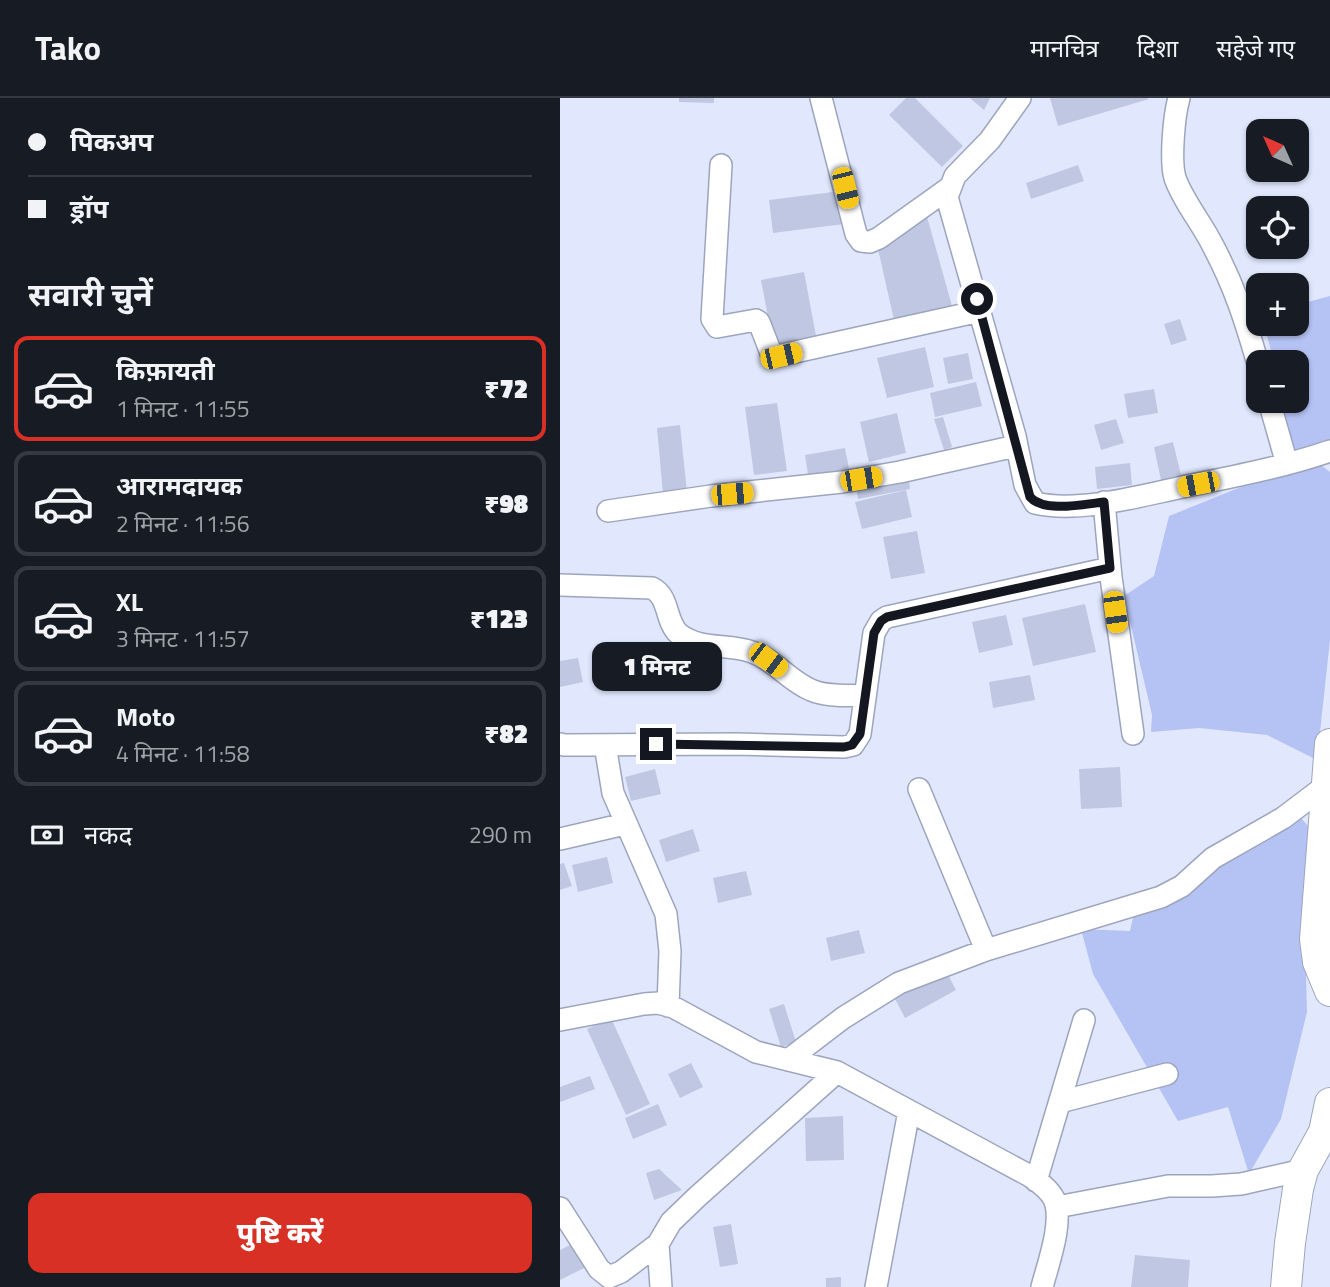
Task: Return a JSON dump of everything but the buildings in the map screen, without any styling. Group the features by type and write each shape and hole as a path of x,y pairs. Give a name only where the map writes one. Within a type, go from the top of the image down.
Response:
{"street":[{"path":"821,98 860,241 870,242 879,238 949,188"},
{"path":"1020,98 990,140 955,176 947,197 1025,485 1035,503 1066,506 1104,502 1287,464 1330,451"},
{"path":"1179,98 1175,112 1176,179 1207,233 1236,293 1254,350"},
{"path":"720,165 712,319 717,327 757,320 771,353 777,356 980,311"},
{"path":"1272,413 1287,464"},
{"path":"608,511 711,496 842,482 1016,446"},
{"path":"1104,502 1110,568 1133,734"},
{"path":"560,744 844,747 857,741 874,633 881,621 887,617 1110,568"},
{"path":"560,585 652,588 660,593 676,630 693,642 754,653 813,691 865,696"},
{"path":"1330,744 1315,939 1318,962 1330,991"},
{"path":"605,745 609,782 666,914 670,951 668,1006"},
{"path":"788,1060 881,992 920,974 986,950 1161,897 1182,886 1213,858 1283,818 1328,783"},
{"path":"919,789 986,950"},
{"path":"560,839 625,824"},
{"path":"560,1020 644,1004 659,1003 668,1006 684,1012 746,1048 837,1072 1036,1181 1053,1197 1057,1207 1057,1222 1042,1287"},
{"path":"1036,1181 1084,1020"},
{"path":"560,1208 599,1269 609,1277 621,1272 658,1244 671,1222 688,1205 837,1072"},
{"path":"1060,1102 1167,1074"},
{"path":"1286,1287 1294,1213 1303,1170 1324,1132 1330,1103"},
{"path":"876,1287 909,1111"},
{"path":"1057,1207 1157,1188 1241,1184 1303,1170"},
{"path":"658,1244 661,1287"}],"water":[{"path":"1330,296 1330,443 1292,451 1285,432 1283,413 1309,413 1309,350 1271,350 1267,336 1309,336 1309,302"},
{"path":"1321,465 1330,472 1330,640 1317,760 1267,735 1199,728 1151,732 1152,715 1124,596 1154,576 1169,516 1273,474"},
{"path":"1300,817 1316,835 1306,974 1307,1012 1281,1119 1249,1174 1228,1107 1178,1121 1093,974 1081,929 1130,931 1136,904"}],"route":[{"path":"656,744 852,745 860,734 874,633 881,621 887,617 1110,568 1104,502 1046,505 1035,503 1030,497 977,299"}]}
